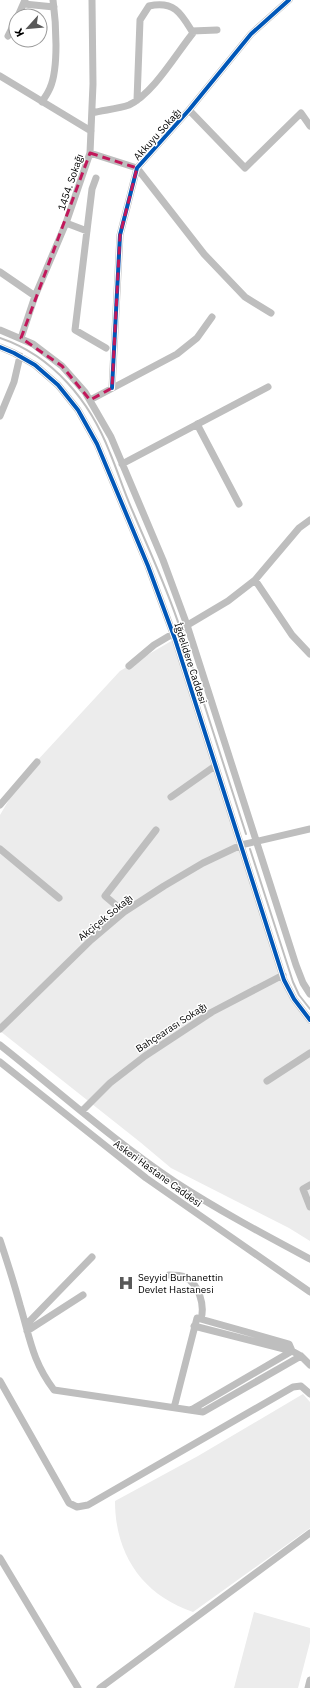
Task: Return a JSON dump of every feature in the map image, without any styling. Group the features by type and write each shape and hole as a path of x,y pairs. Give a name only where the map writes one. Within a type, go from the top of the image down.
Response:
{"street":[{"name":"1454. Sokağı","path":"21,338 35,296 66,223 90,153 94,84 92,0"},
{"name":"Akkuyu Sokağı","path":"112,388 120,235 137,168 189,110 251,34 289,0"},
{"path":"25,2 53,4 55,17 54,74 50,88 42,102"},
{"path":"92,113 128,105 137,100 150,89 193,33 176,3 156,2 149,6 140,20 137,100"},
{"path":"192,31 217,30"},
{"path":"0,76 91,131"},
{"path":"189,110 245,168 301,113 310,126"},
{"path":"90,153 137,168 204,254 245,297 271,313"},
{"path":"96,178 92,189 75,330 106,348"},
{"path":"66,223 87,231"},
{"path":"0,272 35,296"},
{"path":"90,400 177,354 197,338 212,317"},
{"name":"İğdelidere Caddesi","path":"0,330 21,338 44,352 62,366 78,382 111,437 165,566 187,625 298,969 310,994"},
{"name":"İğdelidere Caddesi","path":"0,347 20,356 43,371 58,384 72,401 91,432 148,566 173,634 283,975 294,999 310,1020"},
{"path":"0,416 14,382 20,356"},
{"path":"122,464 268,387"},
{"path":"197,424 239,504"},
{"path":"129,666 154,645 228,601 255,580 299,528 310,520"},
{"path":"255,580 292,635 310,654"},
{"path":"0,805 2,797 37,762"},
{"path":"170,797 215,766"},
{"name":"Akçiçek Sokağı","path":"0,1029 24,1007 77,952 124,912 184,873 241,845 310,828"},
{"path":"124,912 105,896 156,830"},
{"path":"0,849 59,898"},
{"name":"Bahçearası Sokağı","path":"82,1111 110,1083 145,1056 212,1012 283,975"},
{"name":"Askeri Hastane Caddesi","path":"0,1045 153,1166 192,1192 310,1259"},
{"path":"267,1081 310,1053"},
{"name":"Askeri Hastane Caddesi","path":"0,1062 146,1178 310,1292"},
{"path":"310,1185 303,1189 310,1207"},
{"path":"0,1240 15,1285 36,1362 54,1390 203,1412 301,1356"},
{"path":"26,1328 92,1257"},
{"path":"169,1275 180,1275 186,1277 195,1286 203,1305 201,1319"},
{"path":"26,1328 82,1295"},
{"path":"174,1408 196,1318 289,1344 292,1351"},
{"path":"194,1326 292,1351 301,1356 310,1365"},
{"path":"191,1410 292,1351"},
{"path":"0,1381 70,1503 77,1507 88,1505 292,1387 301,1386 310,1394"},
{"path":"100,1688 310,1533"},
{"path":"0,1558 78,1688"},
{"path":"308,1688 310,1680"}],"highlighted area":[{"path":"90,153 137,168 120,235 112,388 90,400 62,366 21,338"}],"shaded area":[{"path":"173,640 279,970 310,1025 310,1241 289,1228 171,1168 0,1031 0,815 23,776 120,671"},
{"path":"303,1394 310,1402 310,1528 193,1612 175,1605 146,1584 126,1555 120,1539 116,1521 115,1501 198,1456"},
{"path":"254,1612 310,1628 310,1642 298,1688 234,1688"}],"waterway":[{"path":"0,338 37,356 53,369 67,383 92,416 110,453 130,505 164,584 180,628"},
{"path":"181,632 246,834"},
{"path":"250,849 293,982 299,995 310,1009"}],"cycle path":[{"path":"112,388 120,235 137,168 189,110 251,34 289,0"},
{"path":"0,347 35,365 58,385 78,410 97,444 148,566 175,639 284,980 294,999 310,1020"}],"place":[{"name":"Seyyid Burhanettin Devlet Hastanesi","path":"126,1283"}]}
